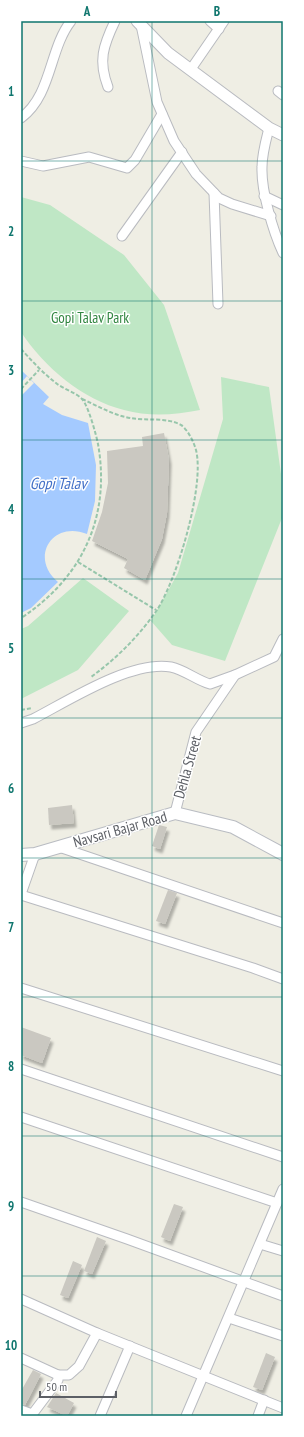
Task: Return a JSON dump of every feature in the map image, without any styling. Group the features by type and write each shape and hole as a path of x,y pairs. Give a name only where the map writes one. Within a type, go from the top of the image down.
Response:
{"main road":[{"name":"Navsari Bajar Road","path":"21,856 35,854 175,813 233,827 283,854"}],"street":[{"path":"21,118 37,100 52,64 57,44 64,30 71,21"},
{"path":"108,87 101,65 109,33 115,21"},
{"path":"191,69 222,25 210,21"},
{"path":"139,23 159,44 191,69 269,128 283,135"},
{"path":"139,23 152,80 162,114 182,152 196,174 214,193 232,204 271,216"},
{"path":"21,161 43,166 89,157 127,168 134,160 162,114"},
{"path":"269,128 262,166 264,196 283,253"},
{"path":"122,236 182,152"},
{"path":"214,193 218,304"},
{"path":"264,196 283,205"},
{"name":"Dehla Street","path":"175,813 196,732 235,676 274,657 283,639"},
{"path":"21,723 33,719 116,677 137,670 162,666 178,668 210,684 235,676"},
{"path":"59,847 283,923"},
{"path":"35,854 21,894 253,968 283,979"},
{"path":"21,988 283,1071"},
{"path":"21,1069 283,1157"},
{"path":"21,1117 277,1203"},
{"path":"186,1416 283,1189"},
{"path":"21,1202 283,1296"},
{"path":"260,1244 283,1252"},
{"path":"21,1299 97,1333 283,1408"},
{"path":"229,1318 283,1336"},
{"path":"21,1358 58,1375 70,1375 79,1366 97,1333"},
{"path":"100,1416 130,1346"},
{"path":"21,1410 31,1415 58,1380 58,1375"},
{"path":"258,1416 264,1400"}],"path":[{"path":"21,349 40,370 57,384 82,399 111,413 130,418 170,422 182,425 192,438 196,451 198,468 196,498 176,571 156,610 108,665 85,681"},
{"path":"21,390 40,370"},
{"path":"21,618 40,606 61,585 78,562 93,531 100,498 101,470 95,430 82,399"},
{"path":"78,562 156,610"},
{"path":"21,710 37,706"}],"green space":[{"name":"Gopi Talav Park","path":"21,197 50,205 124,255 164,305 200,410 172,414 143,414 109,405 94,399 79,390 41,358 30,345 21,332"},
{"path":"221,377 269,387 281,474 282,518 225,661 172,645 151,621 178,573 223,419"},
{"path":"83,578 129,611 78,670 21,699 21,629 28,626"}],"water":[{"name":"Gopi Talav","path":"21,370 49,397 43,404 62,415 88,423 96,465 95,501 87,534 75,531 64,532 55,537 48,544 45,553 45,562 49,572 58,582 31,608 21,613"}],"pier":[{"path":"27,376 34,383 21,396 21,383"}],"building":[{"path":"164,433 169,460 167,513 162,539 145,580 124,568 128,559 92,541 102,512 108,483 107,451 143,446 142,437"},
{"path":"72,805 74,823 49,825 48,808"},
{"path":"159,825 167,827 160,849 152,846"},
{"path":"168,890 177,893 165,924 156,921"},
{"path":"21,1027 51,1038 42,1063 21,1055"},
{"path":"174,1204 183,1207 170,1241 161,1237"},
{"path":"97,1237 106,1241 92,1274 84,1271"},
{"path":"73,1261 82,1265 68,1298 60,1295"},
{"path":"266,1353 275,1357 262,1390 253,1387"},
{"path":"33,1370 41,1374 25,1405 21,1404 21,1391"},
{"path":"56,1393 74,1403 67,1416 47,1407"}]}
